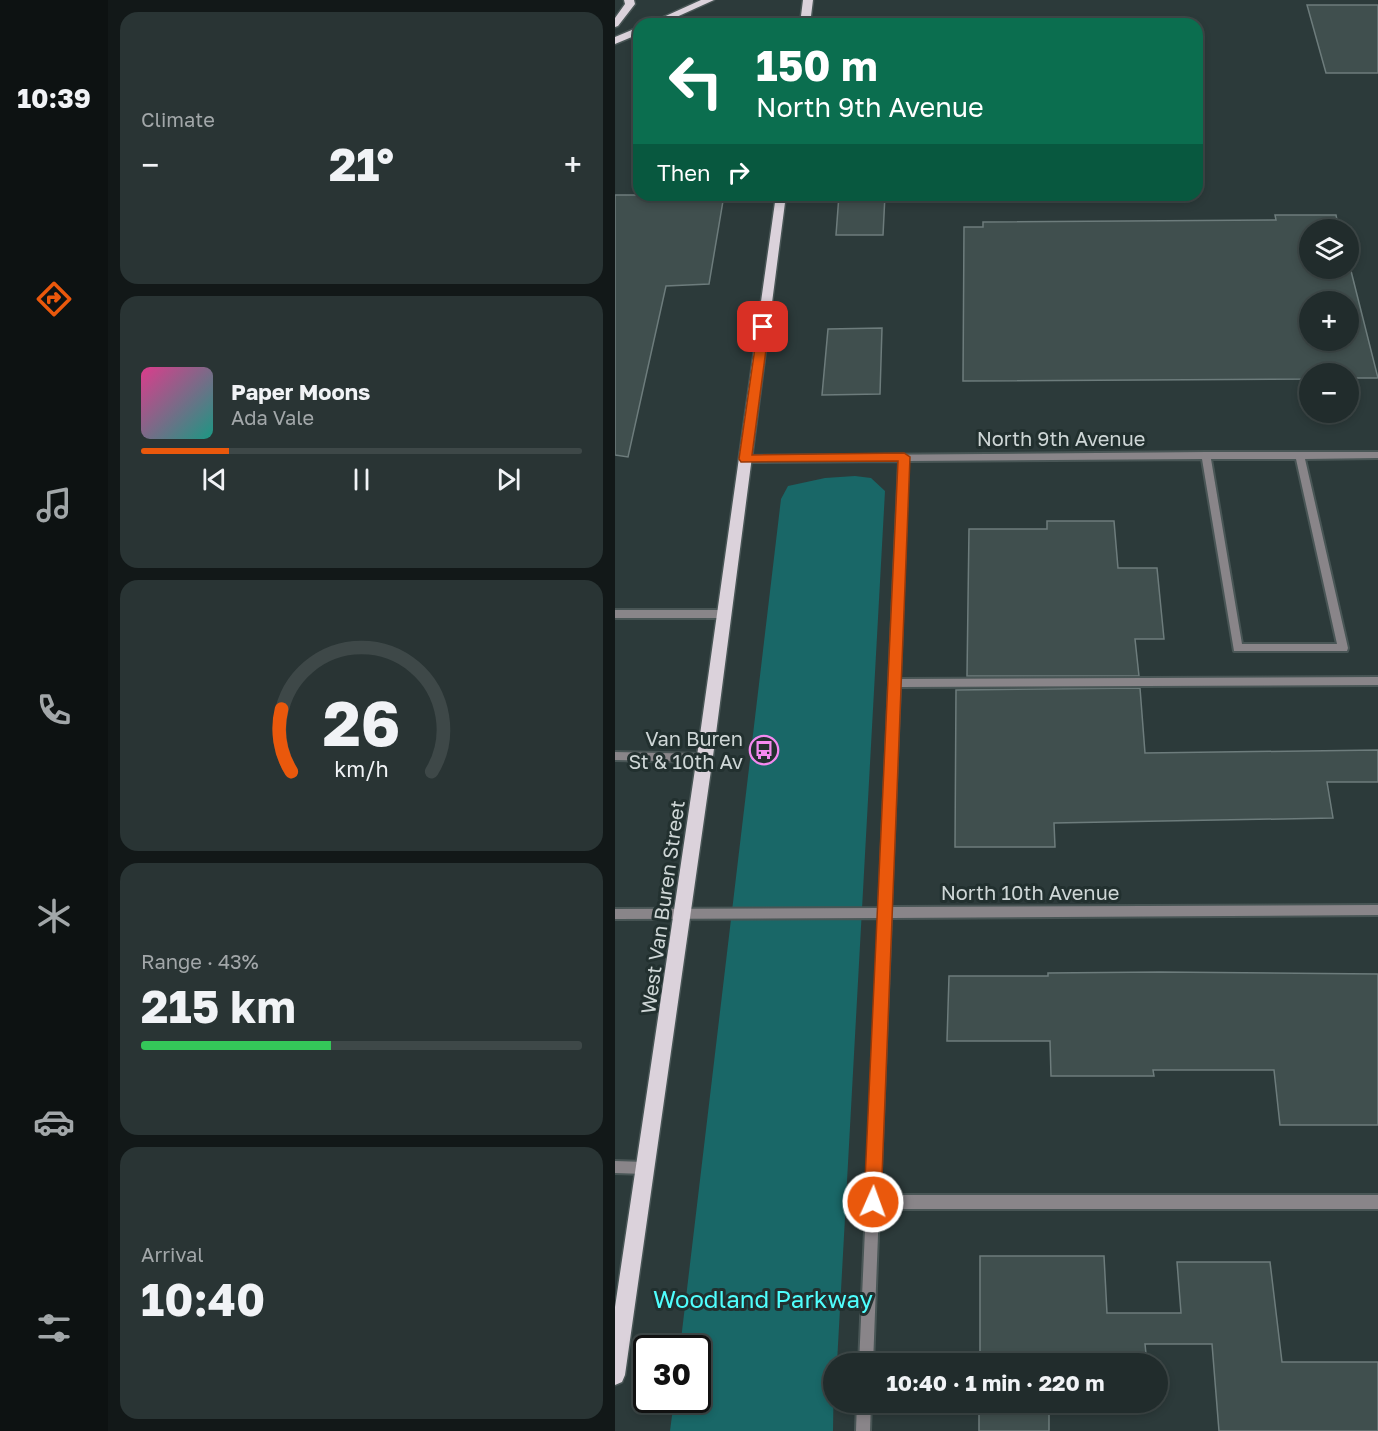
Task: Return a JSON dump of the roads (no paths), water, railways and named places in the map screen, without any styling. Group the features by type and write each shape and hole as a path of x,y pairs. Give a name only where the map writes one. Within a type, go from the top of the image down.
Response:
{"main road":[{"path":"615,24 630,4 629,0"},
{"path":"667,18 709,0"},
{"path":"806,18 809,0"},
{"path":"615,41 633,33"},
{"name":"West Van Buren Street","path":"615,1375 705,758 780,201"}],"street":[{"path":"1206,455 1238,648 1343,648 1300,455"},
{"name":"North 9th Avenue","path":"745,459 1378,455"},
{"path":"866,1353 904,457"},
{"path":"615,614 723,614"},
{"path":"895,683 1378,681"},
{"path":"615,756 705,758"},
{"name":"North 10th Avenue","path":"615,914 1378,910"},
{"path":"615,1167 645,1168"},
{"path":"873,1202 1378,1202"},
{"path":"863,1431 864,1413"}],"place":[{"name":"Van Buren St & 10th Av","path":"764,750"}],"park label":[{"name":"Woodland Parkway","path":"763,1298"}]}
